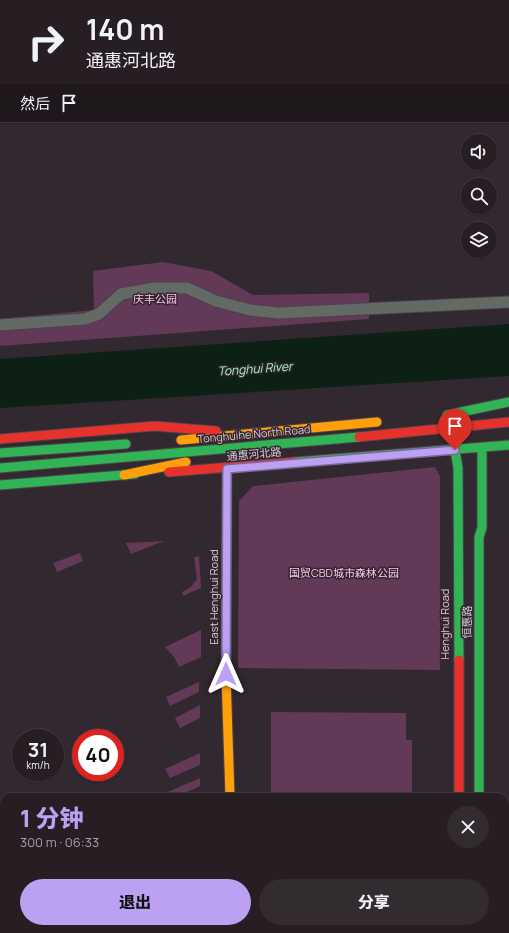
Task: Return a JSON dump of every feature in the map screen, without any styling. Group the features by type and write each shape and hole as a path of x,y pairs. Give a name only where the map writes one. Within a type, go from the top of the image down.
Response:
{"main road":[{"path":"509,402 444,416 509,410"},
{"name":"Tonghuihe North Road","path":"173,440 385,421"},
{"name":"Tonghuihe North Road","path":"0,468 259,447 509,422"},
{"name":"通惠河北路","path":"0,440 155,426 251,433"},
{"path":"461,426 509,432"},
{"path":"0,453 133,443"},
{"name":"通惠河北路","path":"0,485 124,475 227,469 509,445"},
{"path":"124,475 259,447"},
{"name":"恒惠路","path":"479,793 479,537 482,528 482,447"},
{"name":"Henghui Road","path":"455,450 458,485 459,793"},
{"name":"East Henghui Road","path":"227,469 226,704 230,793"},
{"path":"458,485 469,479 476,482 479,537"}],"street":[{"path":"0,325 85,319 99,314 121,294 154,288 187,288 216,301 250,310 280,313 509,302"}],"green space":[{"name":"庆丰公园","path":"163,262 211,271 253,295 369,293 369,319 0,346 0,319 94,310 93,271"},
{"name":"国贸CBD城市森林公园","path":"435,467 440,476 440,670 238,668 239,501 253,486"},
{"path":"164,541 131,554 126,543"},
{"path":"80,553 83,561 57,572 53,563"},
{"path":"199,556 201,588 183,596 182,592 191,587 197,579 194,557"},
{"path":"201,630 201,657 179,667 174,657 165,647"},
{"path":"199,682 199,692 170,706 166,697"},
{"path":"200,705 200,718 180,728 175,718"},
{"path":"271,712 406,713 406,740 412,740 412,793 271,793"},
{"path":"200,753 200,765 170,778 165,769"},
{"path":"200,778 200,786 185,793 165,793"}],"water":[{"name":"Tonghui River","path":"509,324 509,376 0,408 0,359"}],"traffic: fast":[{"path":"447,415 509,402"},
{"path":"0,468 359,437"},
{"path":"0,453 126,444"},
{"path":"295,462 509,445"},
{"path":"479,793 479,537 482,528 482,447"},
{"path":"455,450 458,468 459,660"},
{"path":"226,675 227,469"},
{"path":"0,485 135,474"}],"traffic: slow":[{"path":"181,440 377,422"},
{"path":"124,475 186,462"},
{"path":"226,675 230,793"}],"traffic: jam":[{"path":"359,437 509,422"},
{"path":"0,439 155,426 216,431"},
{"path":"169,472 295,462"},
{"path":"459,660 459,793"}],"route":[{"path":"226,674 227,469 455,450"}]}
